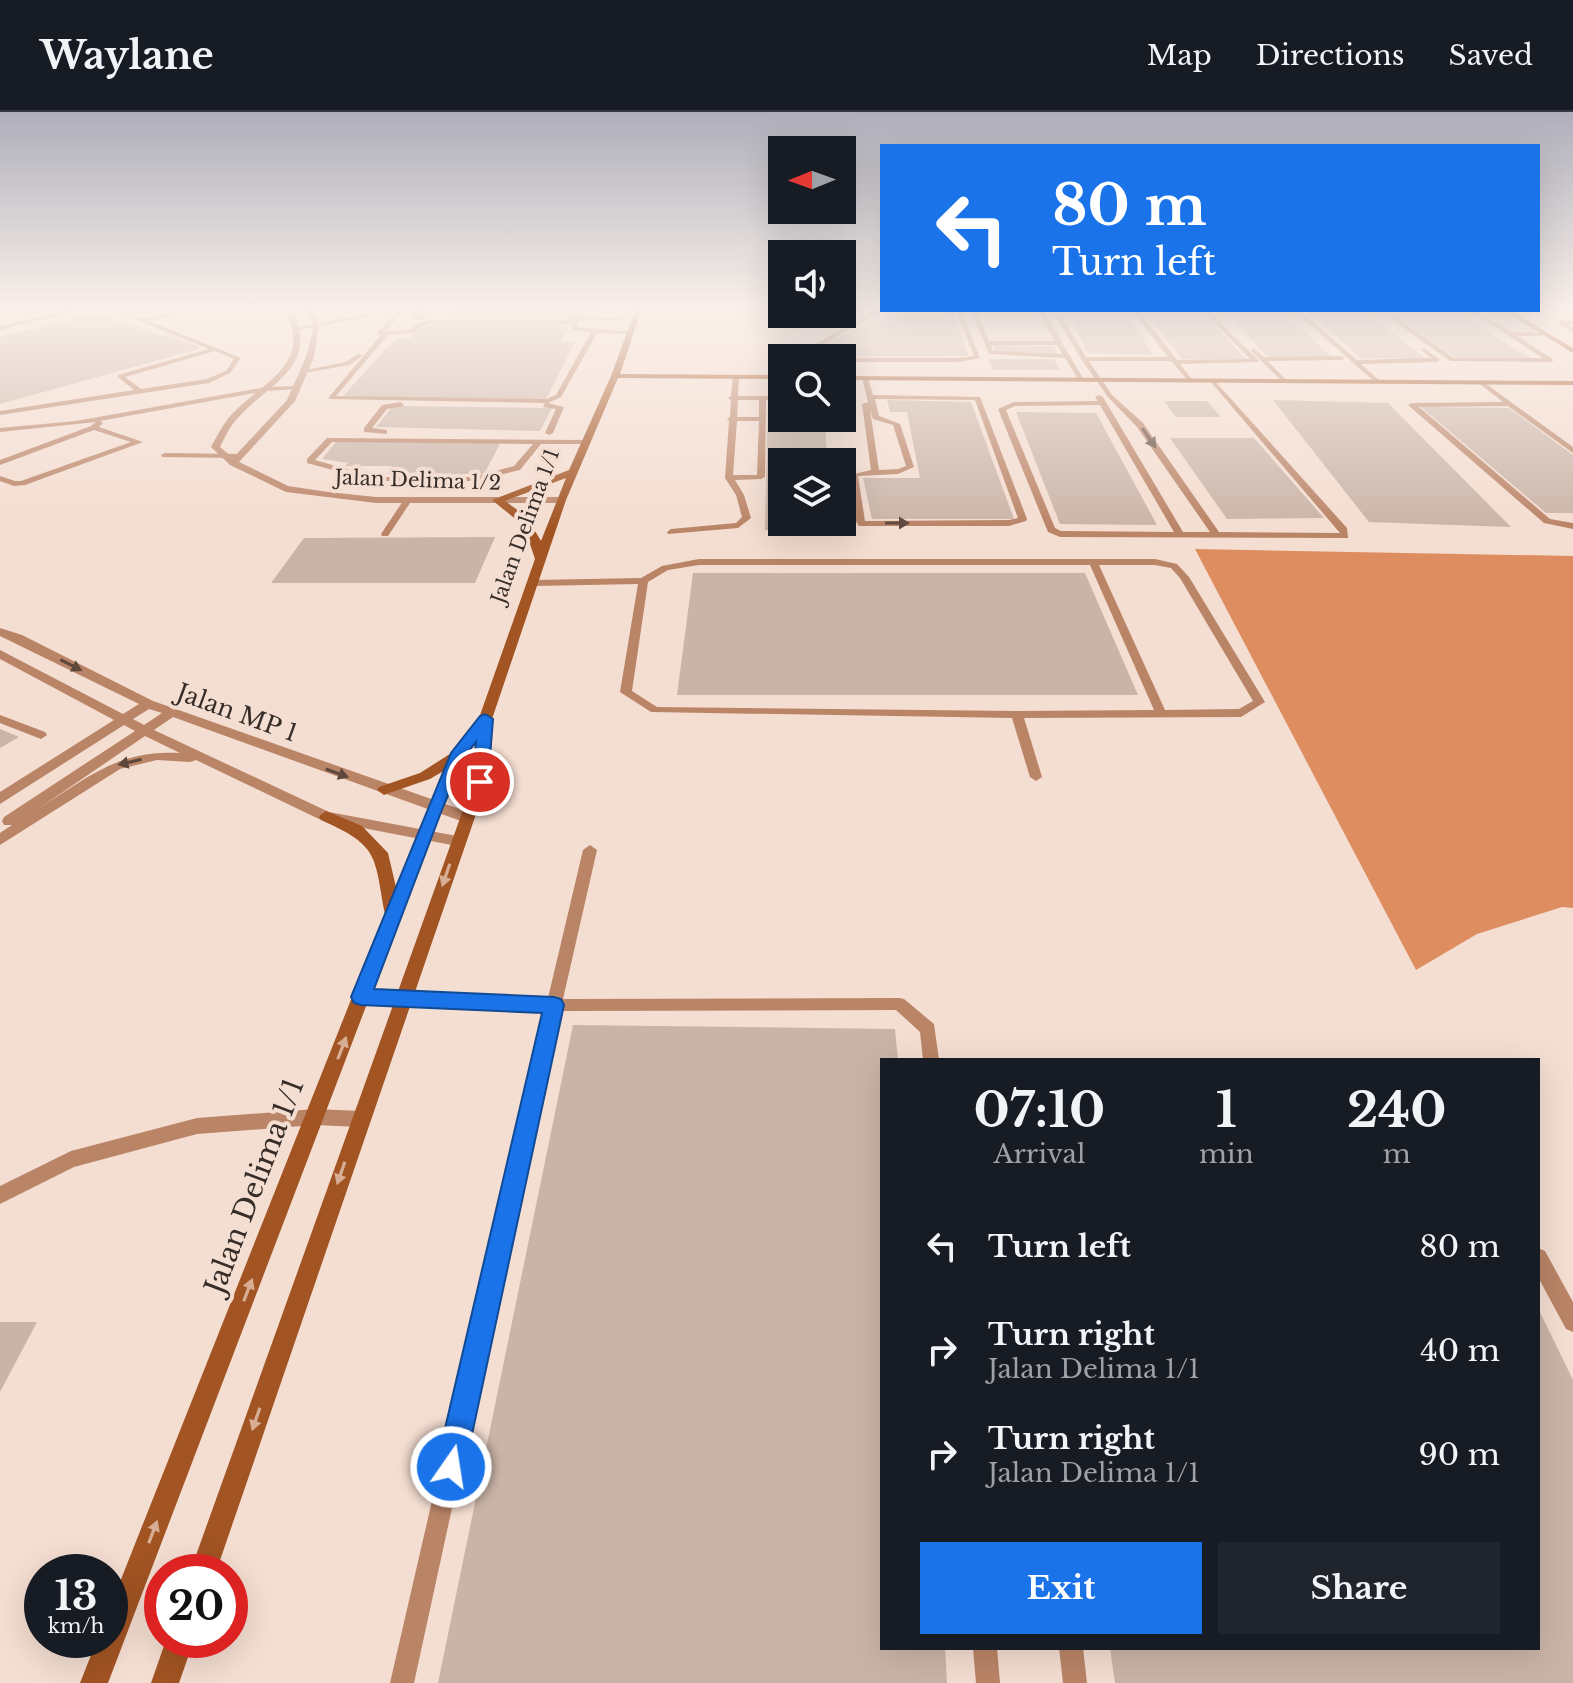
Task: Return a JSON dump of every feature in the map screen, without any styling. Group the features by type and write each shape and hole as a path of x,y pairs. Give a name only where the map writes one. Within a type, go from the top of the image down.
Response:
{"street":[{"path":"277,381 233,417 215,447 232,458 291,401 300,381"},
{"name":"Jalan Delima 1/1","path":"209,1554 480,782 485,719 561,500 613,381"},
{"path":"629,388 661,381"},
{"path":"1313,381 1573,383"},
{"path":"606,399 618,393"},
{"name":"Jalan Delima 1/2","path":"232,458 286,489 376,500 561,500"},
{"path":"497,500 573,472"},
{"path":"497,500 530,526 536,536 541,561"},
{"name":"Jalan MP 1","path":"0,632 148,704 466,817"},
{"name":"Jalan MP 1","path":"0,654 143,730 326,816 457,841"},
{"path":"0,799 148,704"},
{"path":"0,827 171,713"},
{"name":"Jalan Delima 1/1","path":"94,1683 435,807 459,753 485,719"},
{"path":"384,790 425,776 459,753"},
{"path":"0,840 115,766 168,755 207,760"},
{"path":"326,816 357,830 383,857 393,916"},
{"path":"165,1683 174,1658"}],"lane":[{"path":"127,381 140,392"},
{"path":"0,413 207,381"},
{"path":"345,381 331,398 548,401 559,396 567,381"},
{"path":"671,532 743,523 747,518 740,495 729,478 735,381"},
{"path":"863,381 875,471"},
{"path":"864,381 876,417 896,424 910,467 904,471 854,475 862,524 1020,522 1023,519 978,398 871,397"},
{"path":"1086,381 1180,535"},
{"path":"1099,381 1140,425 1216,535"},
{"path":"1102,403 1014,404 1002,409 1051,530 1060,534 1345,536 1344,530 1213,381"},
{"path":"1482,383 1573,451"},
{"path":"0,430 33,429 266,389 297,388"},
{"path":"732,398 768,398"},
{"path":"729,478 761,477 763,398"},
{"path":"549,433 560,406 393,404 385,407 367,430 549,433 589,437"},
{"path":"1510,404 1412,405 1547,521 1573,526"},
{"path":"0,463 94,428 103,418"},
{"path":"731,419 762,419"},
{"path":"0,478 14,484 22,483 139,442 94,428"},
{"path":"539,441 517,468 474,479 374,479 310,461 330,440 539,441 589,437"},
{"path":"165,455 232,458"},
{"path":"385,534 408,500"},
{"path":"534,583 643,581 665,568 699,562 1155,562 1174,566 1184,577 1259,702 1241,713 1017,715 655,710 626,692 643,581"},
{"path":"1093,562 1161,714"},
{"path":"1017,715 1036,777"},
{"path":"0,719 41,735"},
{"path":"402,1683 590,850"},
{"path":"361,997 554,1005 899,1004 928,1029 931,1058"},
{"path":"0,1195 71,1159 197,1126 315,1117 360,1119"},
{"path":"1540,1262 1573,1322"},
{"path":"985,1650 988,1683"},
{"path":"1071,1650 1075,1683"}],"shaded area":[{"path":"1195,549 1573,556 1573,908 1562,907 1477,934 1416,970"}],"building":[{"path":"0,381 82,381 0,404"},
{"path":"356,381 555,381 546,399 341,398"},
{"path":"887,400 971,402 1014,519 872,519 863,478 920,478 907,412 890,412"},
{"path":"1273,400 1388,403 1511,527 1369,522"},
{"path":"768,401 768,432 825,432 827,448 768,448 768,530 765,530"},
{"path":"1164,401 1207,401 1221,417 1176,417"},
{"path":"393,406 552,408 540,431 376,427"},
{"path":"1421,407 1509,408 1573,455 1573,513 1546,513"},
{"path":"1016,412 1096,413 1157,525 1060,524"},
{"path":"1170,438 1254,438 1324,518 1227,519"},
{"path":"336,442 501,442 484,474 387,474 392,466 345,466 348,463 322,459"},
{"path":"495,537 475,583 271,583 304,538"},
{"path":"693,573 1085,573 1138,695 677,695"},
{"path":"0,729 19,737 0,748"},
{"path":"573,1025 895,1029 898,1058 880,1058 880,1650 945,1650 947,1683 438,1683"},
{"path":"1540,1312 1573,1380 1573,1683 1115,1683 1110,1650 1540,1650"},
{"path":"0,1322 37,1322 0,1392"}],"route":[{"path":"451,1467 554,1005 361,997 459,753 485,719 480,782"}]}
